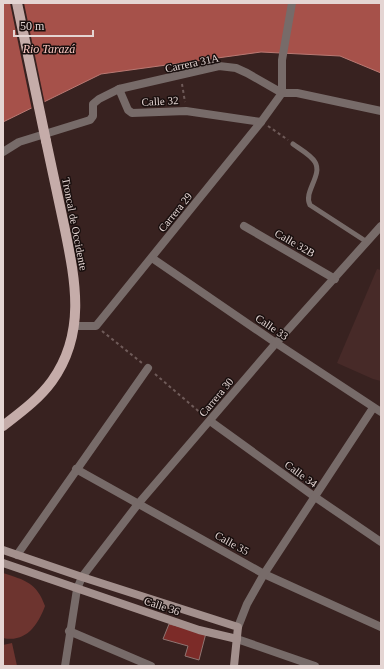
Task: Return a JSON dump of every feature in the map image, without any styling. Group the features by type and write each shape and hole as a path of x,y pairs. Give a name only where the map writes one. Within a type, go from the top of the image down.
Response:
{"main road":[{"name":"Troncal de Occidente","path":"3,426 37,399 53,380 67,354 75,326 76,289 17,3"}],"street":[{"path":"282,93 282,60 292,3"},
{"name":"Carrera 31A","path":"119,89 219,66 236,68 282,93 297,93 381,111"},
{"path":"3,152 19,142 90,120 93,116 93,104 98,99 119,89"},
{"name":"Calle 32","path":"119,89 128,110 132,113 186,111 261,122"},
{"name":"Carrera 29","path":"75,326 96,326 261,122 282,93"},
{"name":"Calle 32B","path":"244,226 335,279"},
{"name":"Carrera 30","path":"65,666 77,589 82,578 138,504 276,343 381,226"},
{"name":"Calle 33","path":"152,258 276,343 381,412"},
{"path":"17,555 148,368"},
{"path":"234,666 238,628 247,604 264,574 373,408"},
{"name":"Calle 34","path":"210,421 315,497 381,542"},
{"name":"Calle 35","path":"76,469 264,574 381,627"},
{"name":"Calle 36","path":"3,550 82,578 238,628"},
{"name":"Calle 36","path":"3,563 199,630 237,639 315,666"},
{"path":"70,631 151,666"}],"lane":[{"path":"294,144 315,162 317,168 309,197 310,205 367,242"}],"path":[{"path":"180,76 186,111"},
{"path":"261,122 294,144"}],"shaded area":[{"path":"377,269 381,270 381,381 337,363"},
{"path":"3,573 24,580 34,587 42,598 45,606 35,626 25,635 18,638 3,638"},
{"path":"12,643 17,666 3,666 3,645"}],"water":[{"name":"Rio Tarazá","path":"3,3 381,3 381,73 340,56 261,52 101,74 3,122"}],"pier":[{"path":"10,3 24,3 45,104 32,110"}],"building":[{"path":"169,624 206,633 199,660 185,656 188,646 163,639"}]}
